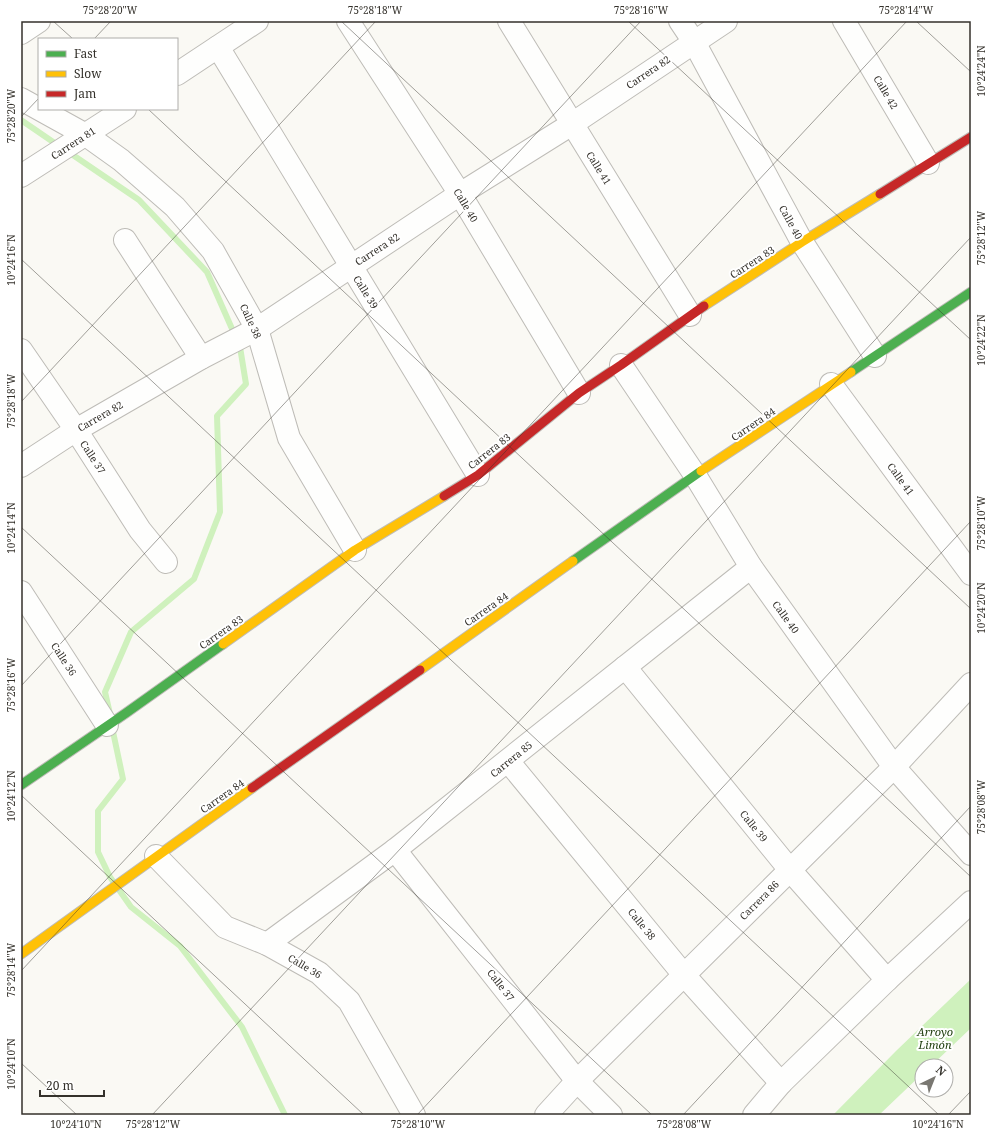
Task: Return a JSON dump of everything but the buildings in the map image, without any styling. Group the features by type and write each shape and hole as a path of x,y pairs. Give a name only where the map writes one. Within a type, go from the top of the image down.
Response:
{"street":[{"path":"21,34 39,21"},
{"path":"178,73 257,21"},
{"name":"Calle 40","path":"348,21 460,194 578,393"},
{"name":"Calle 41","path":"509,21 690,315"},
{"name":"Calle 40","path":"680,21 694,42 802,242 875,356"},
{"name":"Carrera 82","path":"21,466 76,430 225,344 252,331 460,194 572,124 726,21"},
{"name":"Calle 42","path":"844,21 928,163"},
{"name":"Calle 39","path":"218,47 478,475"},
{"name":"Calle 38","path":"21,99 80,139 121,160 175,207 209,245 252,331 290,438 355,550"},
{"name":"Carrera 81","path":"21,176 124,110"},
{"name":"Carrera 83","path":"21,785 126,713 355,550 478,475 578,393 621,365 690,315 802,242 971,137"},
{"path":"125,240 201,358"},
{"name":"Carrera 84","path":"21,954 156,856 696,475 971,292"},
{"name":"Calle 37","path":"21,350 76,430 140,530 166,562"},
{"name":"Calle 40","path":"621,365 696,475 751,567 894,767 971,854"},
{"name":"Calle 41","path":"831,384 971,574"},
{"name":"Carrera 85","path":"267,944 396,850 751,567"},
{"name":"Calle 36","path":"21,592 109,724"},
{"name":"Calle 39","path":"625,667 790,870 887,980"},
{"name":"Carrera 86","path":"546,1115 577,1081 894,767 971,684"},
{"name":"Calle 38","path":"508,761 684,975 781,1083"},
{"name":"Calle 37","path":"396,850 577,1081 611,1115"},
{"name":"Calle 36","path":"156,856 225,927 267,944 319,972 349,1001 414,1115"},
{"path":"754,1115 781,1083 887,980 971,902"}],"water":[{"name":"Arroyo Limón","path":"971,979 971,1028 939,1058 914,1058 914,1082 879,1115 833,1115 896,1051"}],"waterway":[{"path":"21,120 59,146"},
{"path":"67,151 139,200 207,272 240,347 246,384 217,416 220,512 194,579 131,632 105,692 110,714"},
{"path":"112,727 123,779 98,811 98,852 110,877 131,907 180,946 242,1027 285,1115"}],"traffic: fast":[{"path":"851,372 971,292"},
{"path":"573,561 701,471"},
{"path":"21,785 223,644"}],"traffic: slow":[{"path":"704,306 802,242 880,194"},
{"path":"701,471 851,372"},
{"path":"223,644 355,550 444,496"},
{"path":"420,670 573,561"},
{"path":"21,954 252,788"}],"traffic: jam":[{"path":"880,194 971,137"},
{"path":"444,496 478,475 579,393 704,306"},
{"path":"252,788 420,670"}]}
